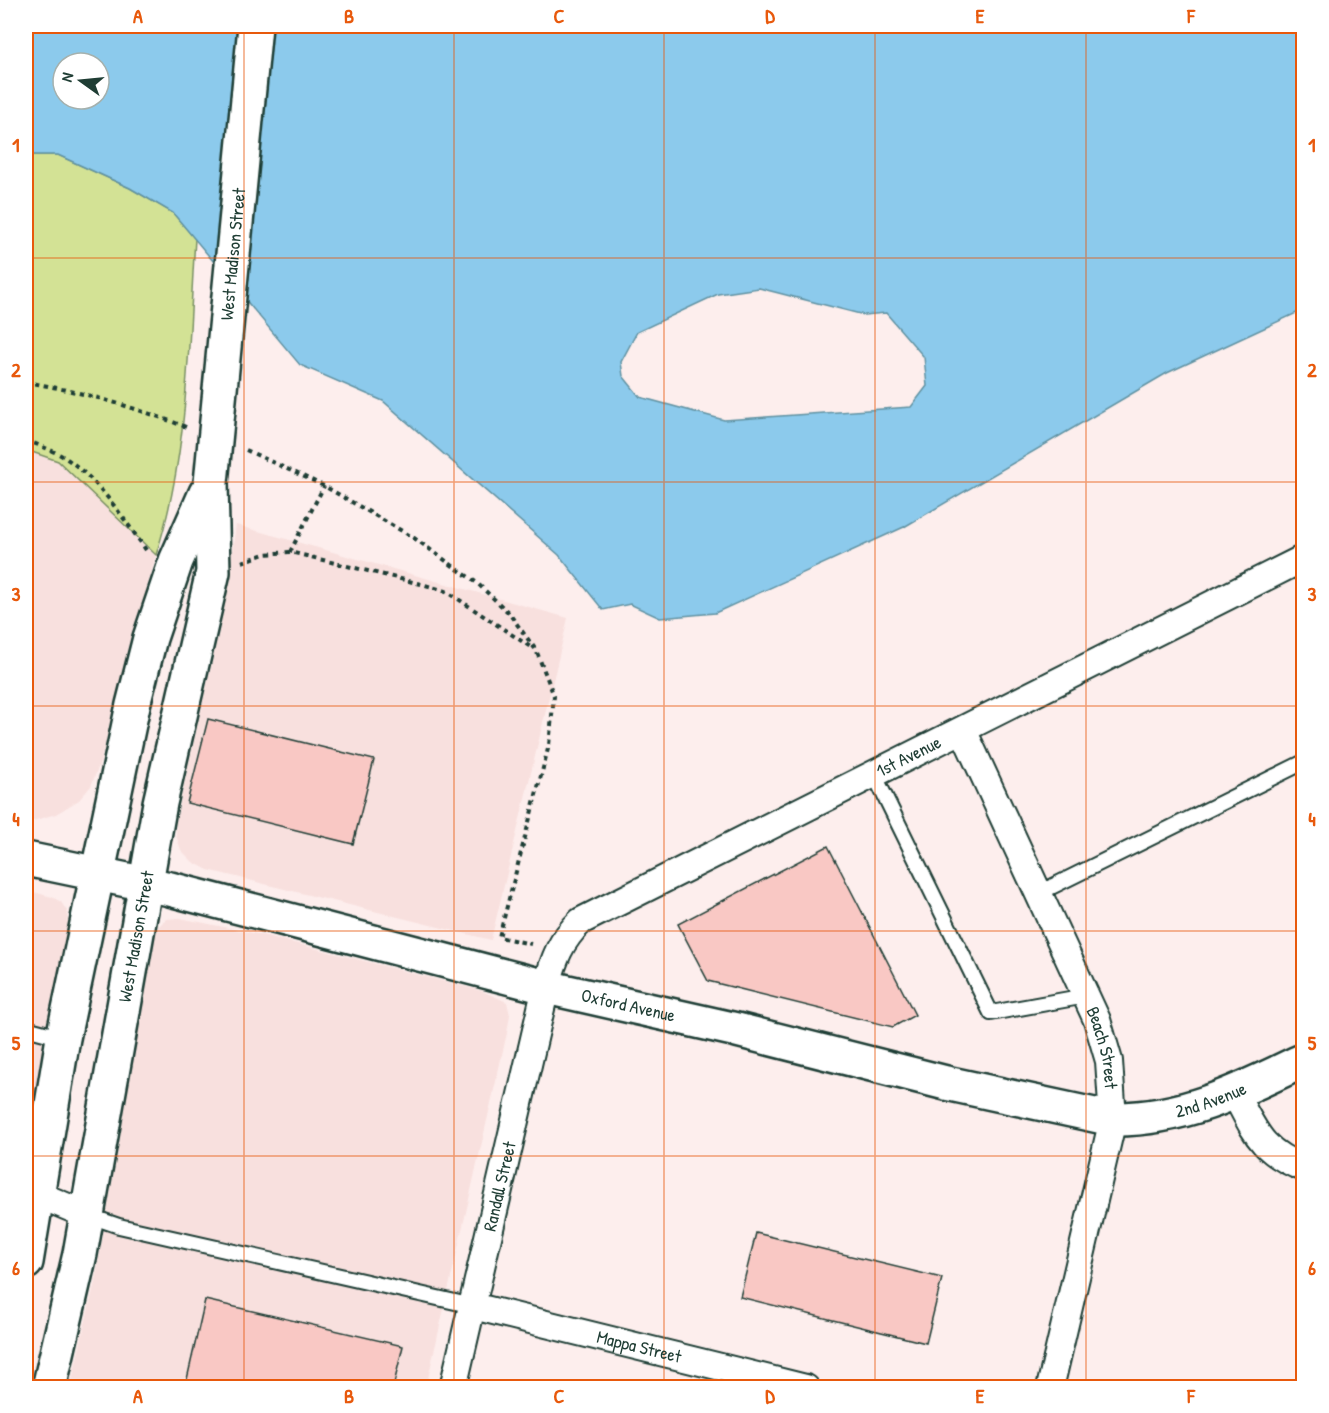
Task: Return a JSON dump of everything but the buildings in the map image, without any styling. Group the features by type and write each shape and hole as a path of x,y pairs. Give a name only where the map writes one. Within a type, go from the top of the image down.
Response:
{"main road":[{"name":"West Madison Street","path":"50,1388 87,1215 145,883 213,572 211,483 255,26"},
{"name":"West Madison Street","path":"26,1262 32,1195 133,705 150,638 176,561 211,483"},
{"name":"Oxford Avenue","path":"26,859 145,883 546,987 737,1030 946,1083 1113,1119"},
{"name":"2nd Avenue","path":"1113,1119 1137,1119 1174,1113 1235,1094 1304,1060"}],"street":[{"name":"1st Avenue","path":"546,987 556,951 566,935 581,921 1304,558"},
{"name":"Beach Street","path":"963,730 1098,1020 1109,1061 1113,1119 1050,1388"},
{"name":"Randall Street","path":"453,1388 546,987"},
{"path":"1235,1094 1262,1144 1273,1153 1304,1168"},
{"path":"32,1195 87,1215"},
{"name":"Mappa Street","path":"473,1306 806,1388"}],"lane":[{"path":"1039,893 1304,762"},
{"path":"874,774 991,1013 1086,996"},
{"path":"26,1028 63,1038"},
{"path":"87,1215 119,1227 473,1306"}],"path":[{"path":"26,382 147,412 191,429"},
{"path":"26,440 63,456 93,480 121,514 149,556"},
{"path":"235,446 268,458 324,486 414,538 477,583 508,612 536,650 554,696 549,745 500,937 534,944"},
{"path":"290,552 324,486"},
{"path":"237,564 265,554 290,552 446,591 536,650"}],"shaded area":[{"path":"26,450 58,461 156,555 100,763 91,786 79,800 56,814 26,823"},
{"path":"236,525 568,618 491,940 208,870 193,862 181,850 176,835 176,821 223,614"},
{"path":"26,890 52,897 61,902 67,911 68,923 26,1147"},
{"path":"180,918 263,935 482,991 507,1002 510,1015 507,1033 426,1387 70,1388 95,1281 155,934 166,919"}],"green space":[{"path":"26,155 58,155 130,188 173,213 195,239 181,438 167,516 156,555 58,461 26,450"}],"water":[{"path":"26,26 1303,26 1303,310 1167,373 904,527 715,613 660,618 630,604 603,610 559,555 383,401 300,365 173,213 130,188 58,155 26,155","holes":["759,288 864,315 886,313 924,357 927,386 911,407 724,420 640,397 623,376 621,362 637,332 718,294"]}]}
